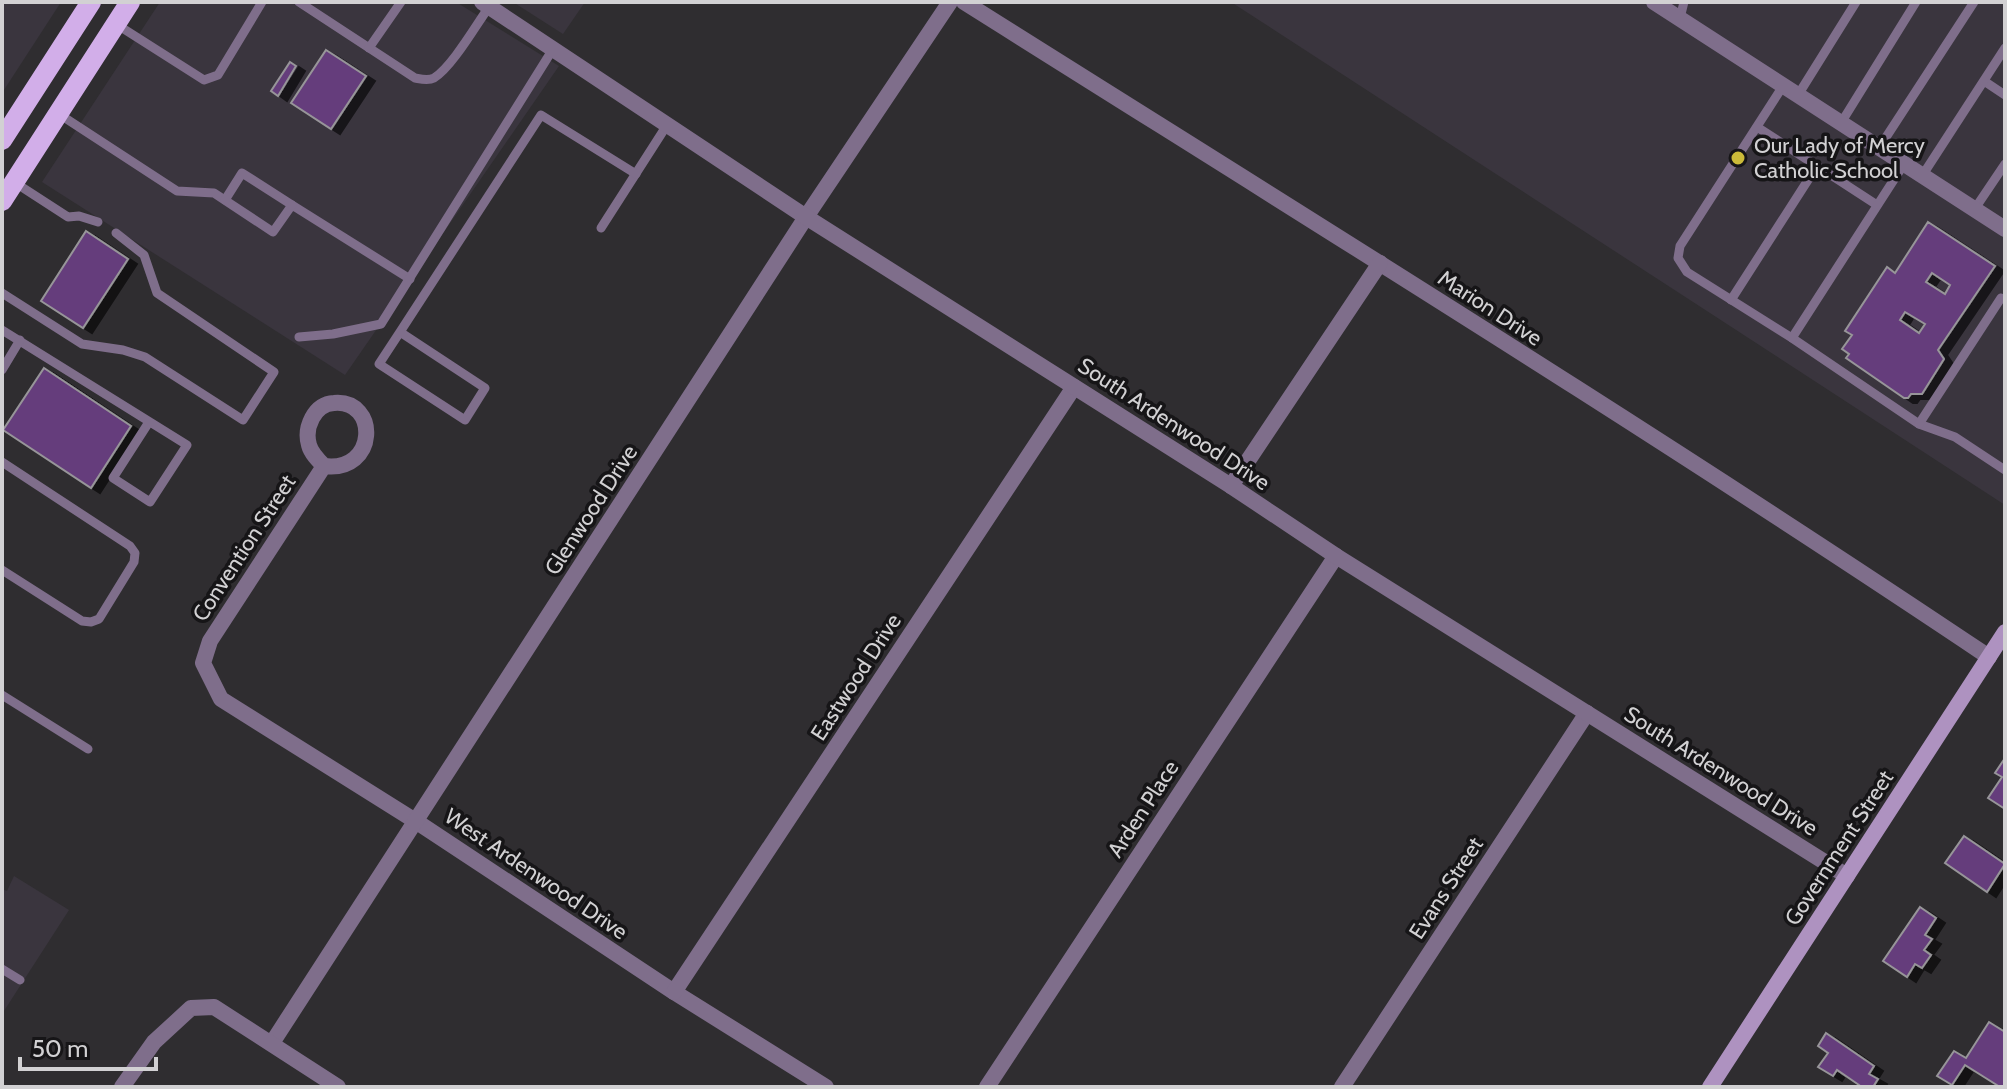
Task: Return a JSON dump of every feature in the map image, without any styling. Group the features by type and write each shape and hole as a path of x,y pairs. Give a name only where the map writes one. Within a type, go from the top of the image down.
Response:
{"main road":[{"path":"2,140 91,2"},
{"path":"2,201 8,178 58,113 130,2"},
{"name":"Government Street","path":"1710,1087 2005,632"}],"street":[{"name":"Glenwood Drive","path":"272,1043 806,217 950,2"},
{"name":"Marion Drive","path":"964,2 1380,263 1844,560 1989,657"},
{"path":"1654,2 1682,10 1790,90 2005,229"},
{"name":"South Ardenwood Drive","path":"485,4 806,217 1336,556 1847,876"},
{"path":"1231,486 1380,263"},
{"name":"Eastwood Drive","path":"674,992 1074,387"},
{"name":"Convention Street","path":"221,699 203,663 210,641 324,466"},
{"name":"Arden Place","path":"987,1087 1336,556"},
{"name":"West Ardenwood Drive","path":"221,699 826,1087"},
{"name":"Evans Street","path":"1342,1087 1587,713"},
{"path":"122,1087 154,1042 191,1008 214,1007 338,1087"}],"lane":[{"path":"116,24 170,60 204,80 210,80 218,75 262,2"},
{"path":"299,2 415,78 426,80 435,77 458,52 485,4"},
{"path":"369,48 401,2"},
{"path":"1856,2 1790,90 1757,127 1680,246 1678,258 1687,272 1919,424 1955,437 2005,470"},
{"path":"1841,123 1916,2"},
{"path":"1879,148 1974,2"},
{"path":"1922,176 2005,48"},
{"path":"299,337 381,324 553,49"},
{"path":"1984,81 2005,95"},
{"path":"58,113 177,191 214,193 273,232 292,205"},
{"path":"400,332 485,388 465,420 379,364 541,115 636,174"},
{"path":"601,228 667,125"},
{"path":"1757,127 1877,205"},
{"path":"1792,338 1904,164"},
{"path":"1974,210 2005,164"},
{"path":"1731,300 1817,166"},
{"path":"225,200 242,173 410,279"},
{"path":"8,178 68,217 79,216 98,222"},
{"path":"2,293 82,344 123,350 145,357 243,420 274,372 157,293 144,255 116,233"},
{"path":"1919,424 2001,298"},
{"path":"2,330 187,445 150,502 113,478 149,422"},
{"path":"2,370 20,340"},
{"path":"2,462 130,546 135,553 134,562 99,619 91,622 82,621 2,570"},
{"path":"2,695 88,749"},
{"path":"2,969 20,980"}],"shaded area":[{"path":"2,2 61,2 2,93"},
{"path":"160,2 456,2 559,66 345,375 42,182"},
{"path":"513,2 585,2 563,34"},
{"name":"Our Lady of Mercy Catholic School","path":"1231,2 2005,2 2005,505 1710,313"},
{"path":"14,876 69,910 2,1014 2,889 7,891"}],"building":[{"path":"326,50 366,76 331,129 291,103"},
{"path":"290,62 296,66 278,96 271,91"},
{"path":"1928,222 1995,266 1938,350 1944,359 1922,394 1911,394 1908,398 1846,358 1849,354 1842,349 1852,335 1845,331 1887,267 1895,273","holes":["1932,273 1950,285 1945,294 1926,282","1905,312 1925,324 1919,333 1900,320"]},
{"path":"86,231 128,259 83,328 41,301"},
{"path":"44,368 131,426 91,488 3,430"},
{"path":"2005,758 2005,809 1988,798 2002,777 1995,773"},
{"path":"1964,836 2005,864 1987,892 1945,863"},
{"path":"1920,907 1936,918 1925,935 1932,939 1924,950 1931,955 1922,968 1915,964 1907,977 1883,961"},
{"path":"1989,1022 2005,1032 2005,1087 2000,1087 1965,1065 1952,1085 1937,1076 1954,1051 1966,1058"},
{"path":"1826,1033 1874,1066 1869,1074 1878,1079 1873,1087 1858,1087 1837,1070 1833,1076 1818,1067 1828,1053 1818,1046"}],"place":[{"name":"Our Lady of Mercy Catholic School","path":"1738,158"}]}
